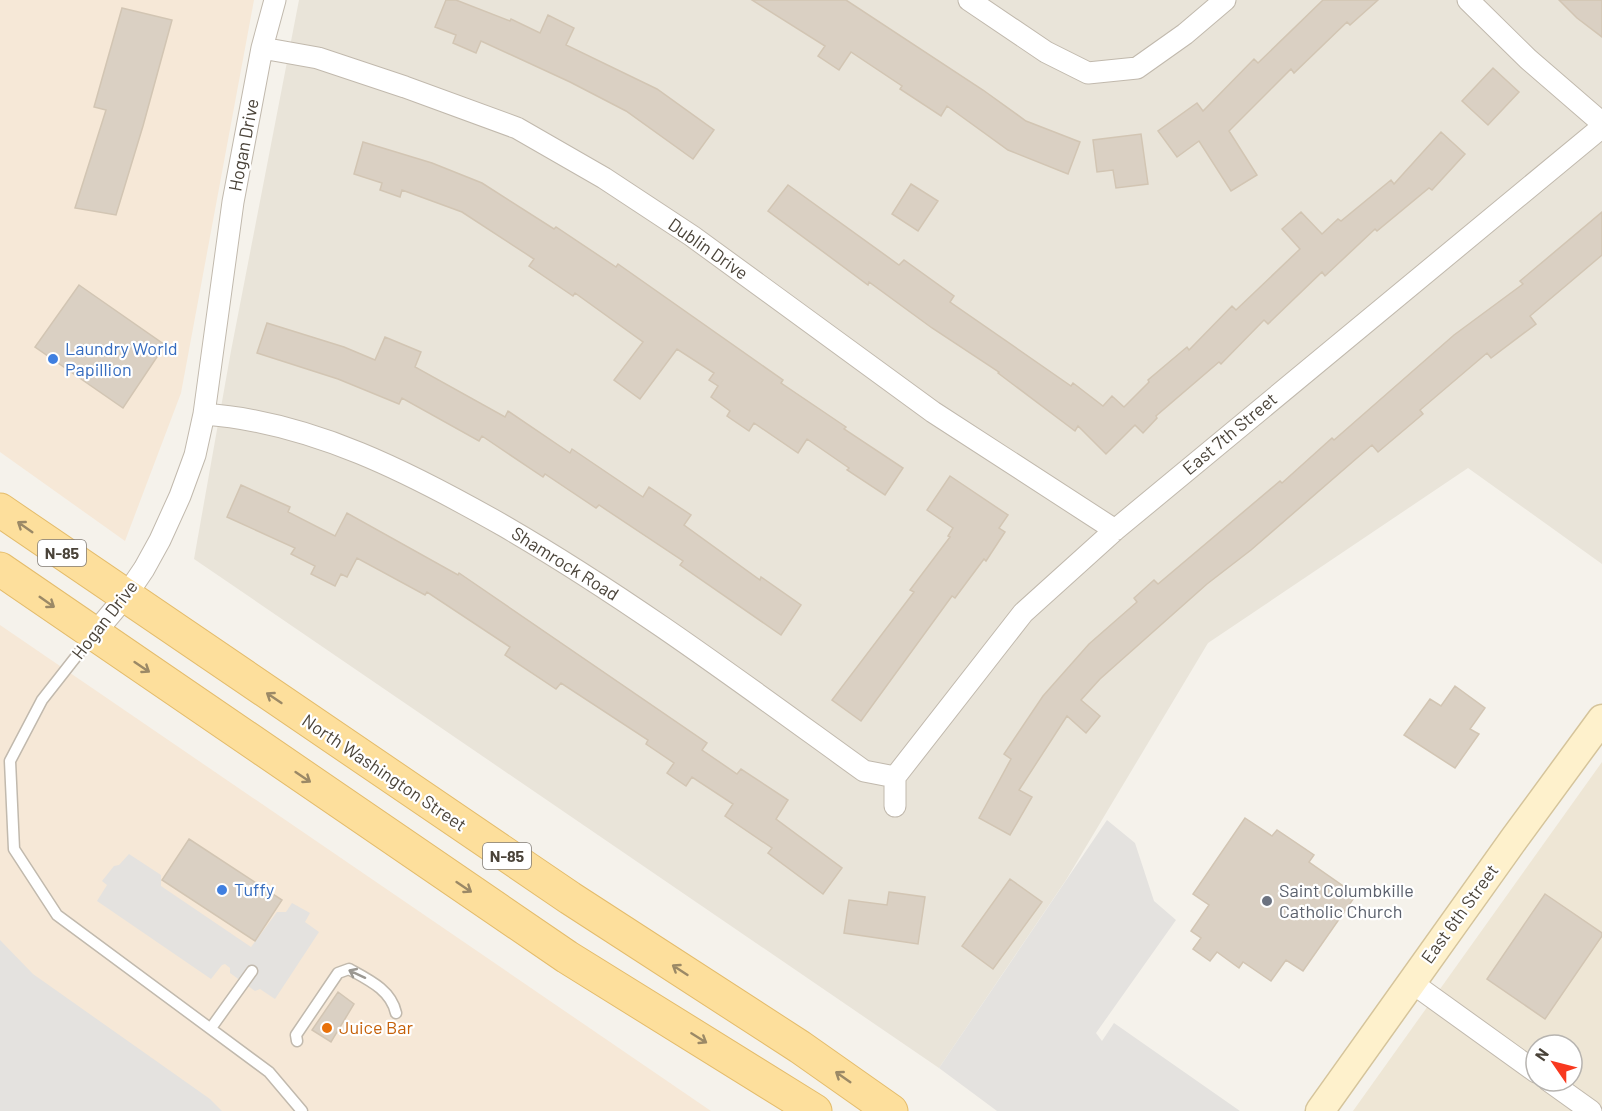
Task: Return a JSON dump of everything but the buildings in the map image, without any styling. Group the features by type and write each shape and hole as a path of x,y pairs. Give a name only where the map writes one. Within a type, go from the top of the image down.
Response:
{"main road":[{"name":"North Washington Street","path":"0,510 570,898 800,1047 891,1111"},
{"name":"N-85","path":"0,569 567,957 815,1111"},
{"name":"East 6th Street","path":"1320,1111 1602,719"}],"street":[{"name":"Hogan Drive","path":"94,634 125,597 144,569 168,523 195,455 204,414 233,202 262,48 274,0"},
{"path":"969,0 1046,52 1088,73 1137,68 1185,34 1225,0"},
{"path":"1468,0 1528,59 1602,125"},
{"name":"Dublin Drive","path":"262,48 318,58 517,128 595,172 692,236 933,412 1115,530"},
{"name":"East 7th Street","path":"895,777 1023,613 1115,530 1602,125"},
{"name":"Shamrock Road","path":"204,414 246,418 278,426 372,457 446,493 646,614 864,771 895,777"},
{"path":"895,777 895,806"},
{"path":"1411,982 1524,1063"},
{"path":"1566,1093 1591,1111"}],"lane":[{"name":"Hogan Drive","path":"94,634 42,700 10,761 14,849 57,915 269,1072 302,1111"},
{"path":"297,1041 297,1035 338,973 349,969 370,981 393,1001 396,1013"},
{"path":"212,1028 252,971"}],"shaded area":[{"path":"0,0 254,0 181,393 125,541 0,452"},
{"path":"299,0 1602,0 1602,564 1468,468 1208,643 1066,880 939,1068 194,559 231,351"},
{"path":"0,625 711,1111 0,1111"},
{"path":"1602,762 1602,1111 1353,1111"},
{"path":"1107,820 1135,843 1154,901 1176,920 1096,1033 1102,1041 1114,1023 1240,1111 997,1111 939,1068"},
{"path":"129,854 161,875 161,886 251,947 277,912 286,912 292,903 310,913 305,922 319,932 275,999 260,989 255,991 230,973 230,968 225,964 211,979 97,901 107,885 102,881 114,866 119,865"},
{"path":"0,940 33,974 210,1099 222,1111 0,1111"}],"place":[{"name":"Laundry World Papillion","path":"53,359"},
{"name":"Tuffy","path":"222,890"},
{"name":"Saint Columbkille Catholic Church","path":"1267,901"},
{"name":"Juice Bar","path":"327,1028"}]}
